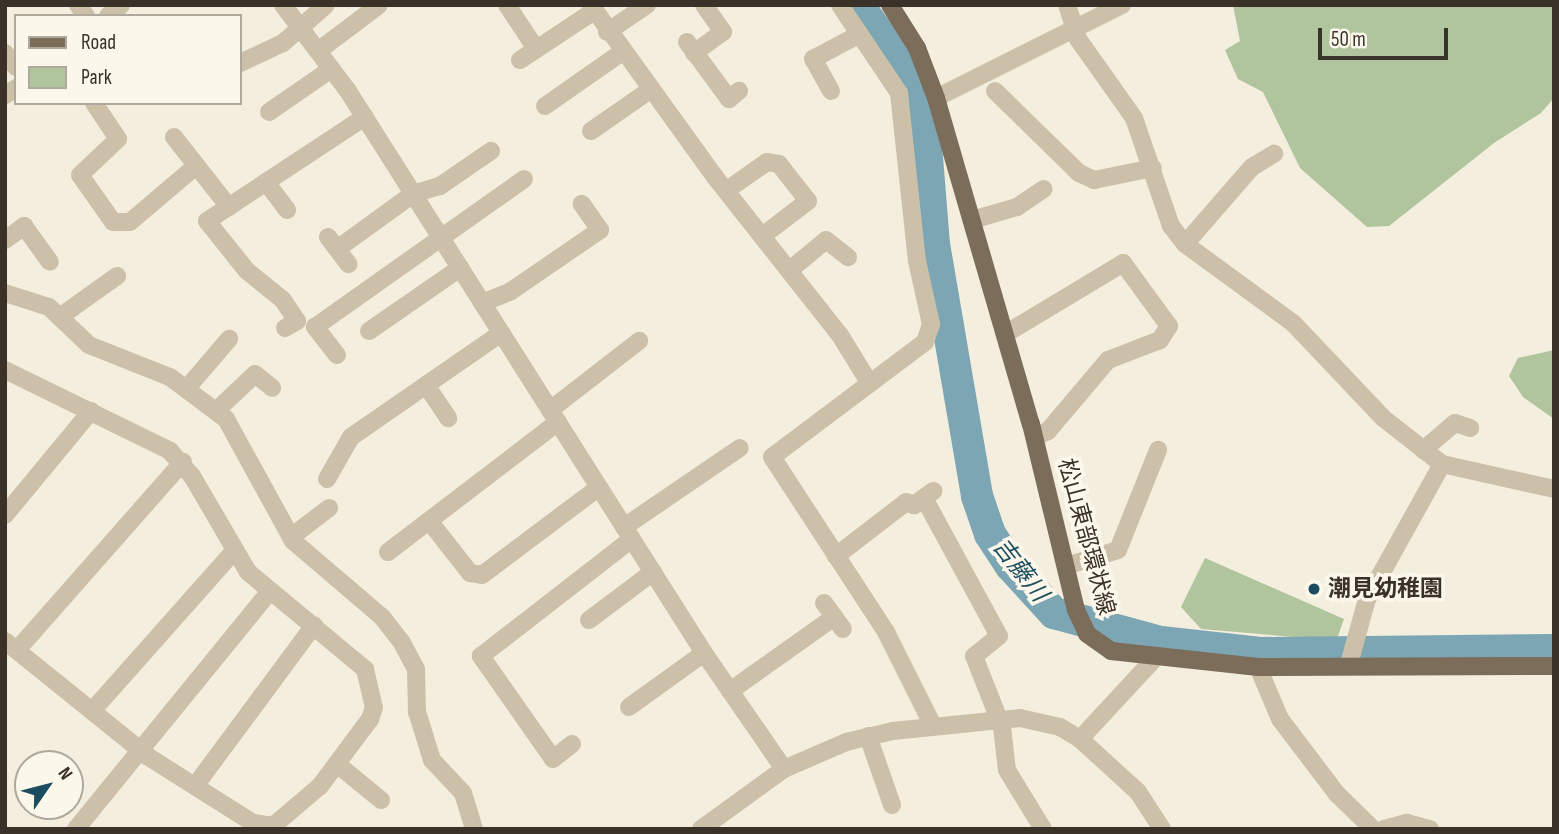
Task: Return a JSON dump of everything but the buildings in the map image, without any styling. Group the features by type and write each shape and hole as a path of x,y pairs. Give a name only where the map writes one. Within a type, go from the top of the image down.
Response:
{"main road":[{"name":"松山東部環状線","path":"890,5 917,48 936,97 1035,437 1076,610 1087,634 1111,651 1258,667 1351,654 1554,666"}],"street":[{"path":"283,5 365,117 704,653 783,769"},
{"path":"242,62 265,54 326,5"},
{"path":"318,51 379,5"},
{"path":"507,5 536,49"},
{"path":"607,32 647,5"},
{"path":"704,5 723,32 690,47 729,99 739,91"},
{"path":"841,5 899,93 917,261 931,324 925,342 772,457 886,632 933,726"},
{"path":"1067,5 1075,29 1134,118 1171,226 1185,244 1293,323 1383,418 1442,464 1554,488"},
{"path":"936,97 1122,5"},
{"path":"520,60 592,8 650,90 792,269 870,384"},
{"path":"831,91 813,59 860,34"},
{"path":"545,106 622,52"},
{"path":"269,112 331,69"},
{"path":"591,131 650,90"},
{"path":"995,90 1079,173 1094,180 1153,168"},
{"path":"95,105 118,139 80,175 113,222 130,222 196,166"},
{"path":"285,328 297,321 283,300 247,271 207,221 365,117"},
{"path":"174,137 229,207"},
{"path":"338,250 413,194 440,186 491,151"},
{"path":"1185,244 1252,167 1274,154"},
{"path":"727,190 767,162 779,164 808,201 765,234"},
{"path":"325,349 315,327 524,179"},
{"path":"266,182 287,211"},
{"path":"972,220 1010,209 1044,189"},
{"path":"482,303 511,291 600,230 582,204"},
{"path":"5,240 24,226 50,262"},
{"path":"792,269 826,240 848,257"},
{"path":"1005,334 1123,263 1169,326 1160,340 1108,360 1048,431 1035,437"},
{"path":"369,331 460,268"},
{"path":"61,316 117,276"},
{"path":"5,293 36,300 61,316 89,345 187,388 217,410 236,432 290,537 401,640 416,668 417,712 432,760 463,793 474,829"},
{"path":"327,479 351,437 501,333"},
{"path":"187,388 229,339"},
{"path":"388,552 430,522 554,416 618,367 639,341"},
{"path":"5,370 92,411 183,463 234,551 270,591 354,657 370,683 370,719 320,786 273,825 253,823 147,756 11,645 183,463"},
{"path":"217,410 255,374 272,388"},
{"path":"426,385 449,418"},
{"path":"5,515 92,411"},
{"path":"1423,450 1455,423 1470,428"},
{"path":"572,744 553,759 512,707 481,656 499,632 740,448"},
{"path":"1066,566 1118,550 1152,454"},
{"path":"1351,654 1367,599 1442,464"},
{"path":"430,522 470,573 482,575 598,486"},
{"path":"836,556 906,502 914,505 928,494 999,636 974,656 998,720 1007,770 1043,829"},
{"path":"290,537 329,508"},
{"path":"92,711 234,551"},
{"path":"589,620 653,572"},
{"path":"76,829 270,591"},
{"path":"730,691 834,616"},
{"path":"195,786 314,625"},
{"path":"639,706 704,653"},
{"path":"1080,739 1156,657"},
{"path":"1258,667 1280,719 1337,794 1373,829"},
{"path":"701,829 783,769 868,736 998,720 1039,721 1080,739 1138,792 1162,829"},
{"path":"868,736 892,805"},
{"path":"337,764 381,800"},
{"path":"1384,829 1407,823 1430,829"}],"green space":[{"path":"1233,5 1554,5 1554,98 1541,113 1494,143 1389,226 1367,227 1300,168 1263,92 1238,79 1225,50 1240,41"},
{"path":"1554,350 1554,419 1523,397 1509,376 1518,358"},
{"path":"1205,558 1344,619 1338,636 1330,640 1201,629 1181,607"}],"waterway":[{"name":"吉藤川","path":"858,5 906,70 924,120 934,244 977,496 990,534 1011,566 1054,613 1161,642 1260,653 1554,650"}],"place":[{"name":"潮見幼稚園","path":"1314,589"}]}
